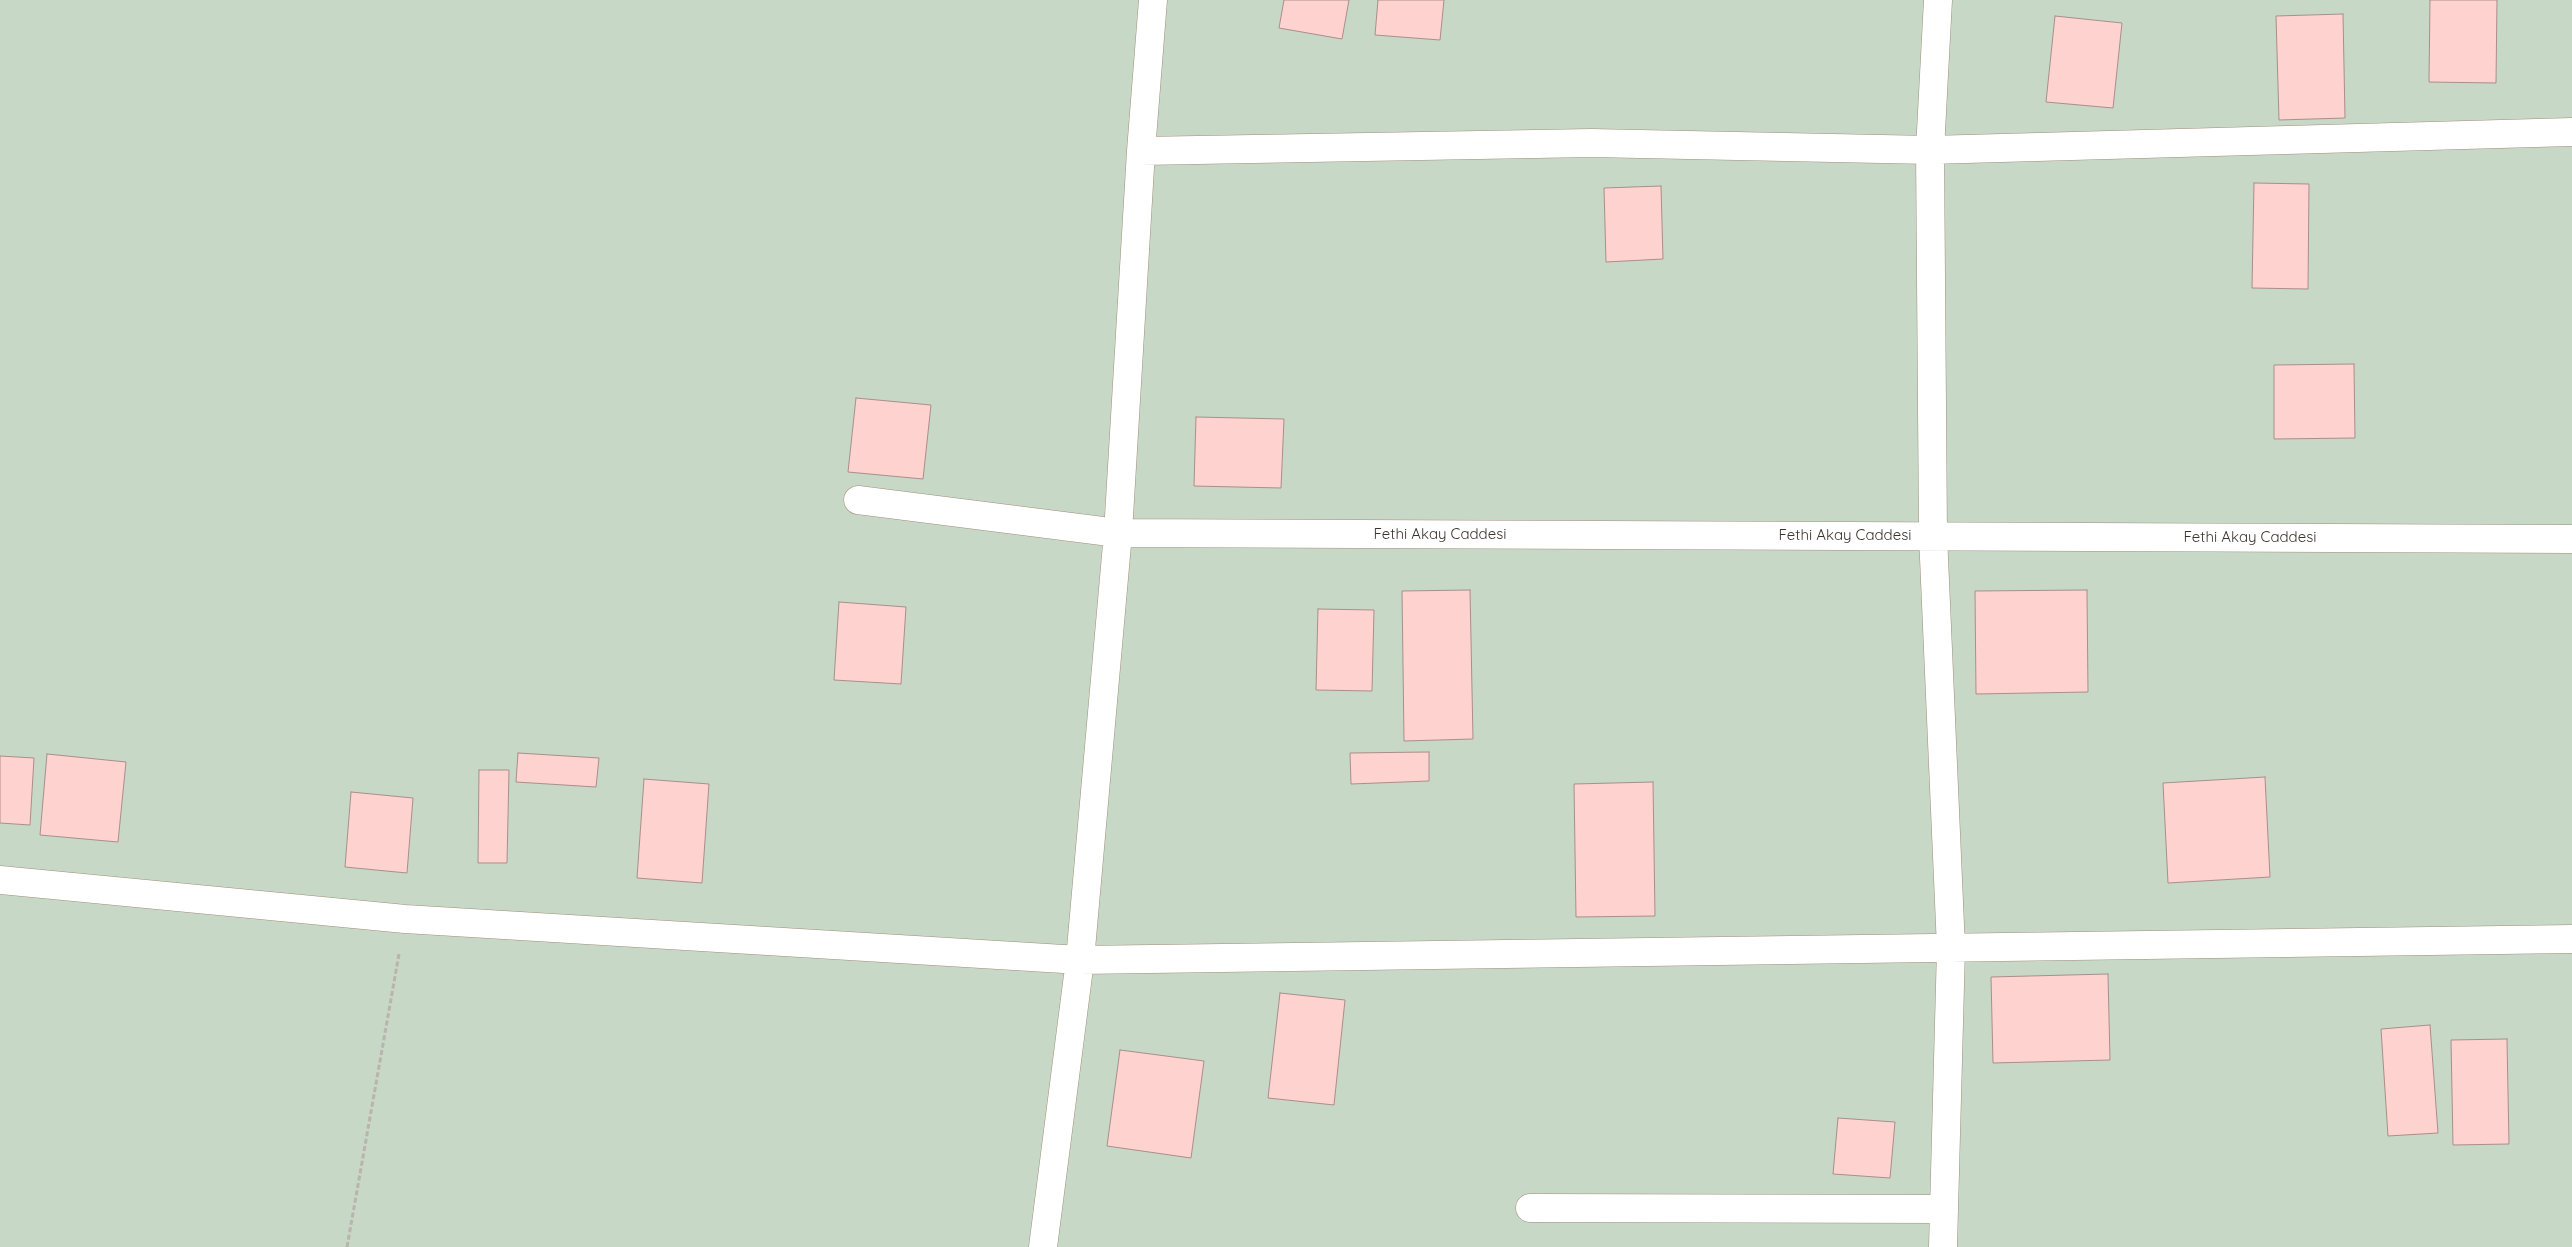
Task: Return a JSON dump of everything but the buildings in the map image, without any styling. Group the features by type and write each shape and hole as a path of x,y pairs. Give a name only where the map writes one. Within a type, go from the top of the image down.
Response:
{"street":[{"path":"1043,1247 1080,960 1118,533 1141,151 1153,0"},
{"path":"1938,0 1930,150 1933,535 1951,948 1943,1247"},
{"path":"1141,151 1591,143 1930,150 2572,132"},
{"name":"Fethi Akay Caddesi","path":"858,500 1118,533 1933,535 2572,540"},
{"path":"0,880 405,919 1080,960 2572,939"},
{"path":"1530,1208 1944,1209"}],"path":[{"path":"347,1247 405,919"}],"green space":[{"path":"0,0 2572,0 2572,1247 0,1247"}]}
